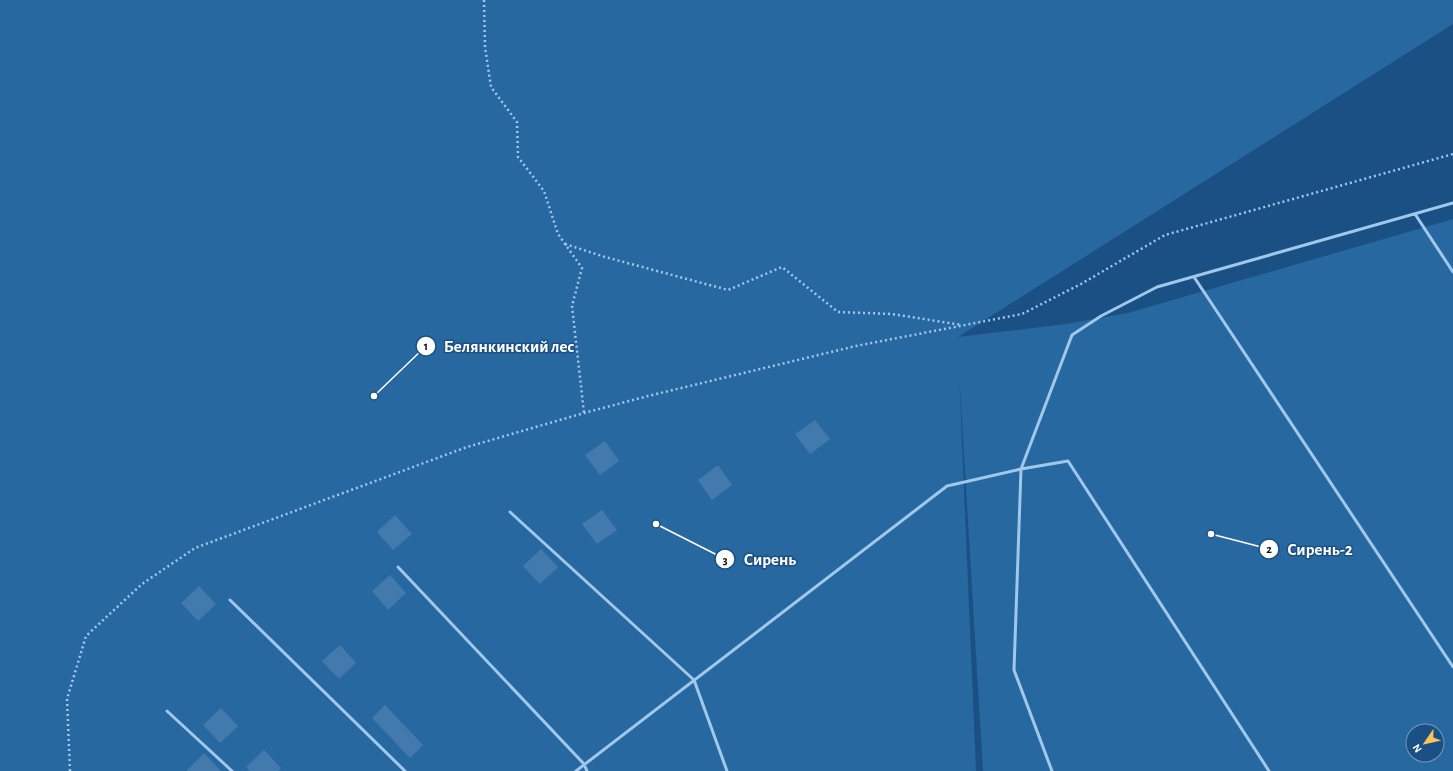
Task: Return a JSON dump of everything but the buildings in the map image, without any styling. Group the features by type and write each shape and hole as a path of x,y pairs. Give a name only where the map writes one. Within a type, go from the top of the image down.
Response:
{"lane":[{"path":"1052,771 1014,670 1020,469 1072,335 1101,316 1157,287 1453,203"},
{"path":"1415,214 1453,272"},
{"path":"1194,277 1453,667"},
{"path":"576,771 947,486 1020,469 1068,461 1269,771"},
{"path":"510,512 694,680 727,771"},
{"path":"398,567 584,764 587,771"},
{"path":"230,600 405,771"},
{"path":"167,711 232,771"}],"path":[{"path":"484,0 485,47 491,87 517,122 518,157 544,192 558,234 582,268 572,306 584,413"},
{"path":"70,771 67,699 86,636 142,584 195,548 467,447 584,413 656,394 856,346 1022,314 1081,284 1165,235 1453,154"},
{"path":"564,244 605,257 728,290 782,267 838,312 892,314 965,325"}],"shaded area":[{"path":"0,0 1453,0 1453,24 958,337 1066,324 1128,313 1453,219 1453,771 983,771 959,372 976,771 0,771"}],"place":[{"name":"Белянкинский лес","path":"374,396"},
{"name":"Сирень","path":"656,524"},
{"name":"Сирень-2","path":"1211,534"}]}
